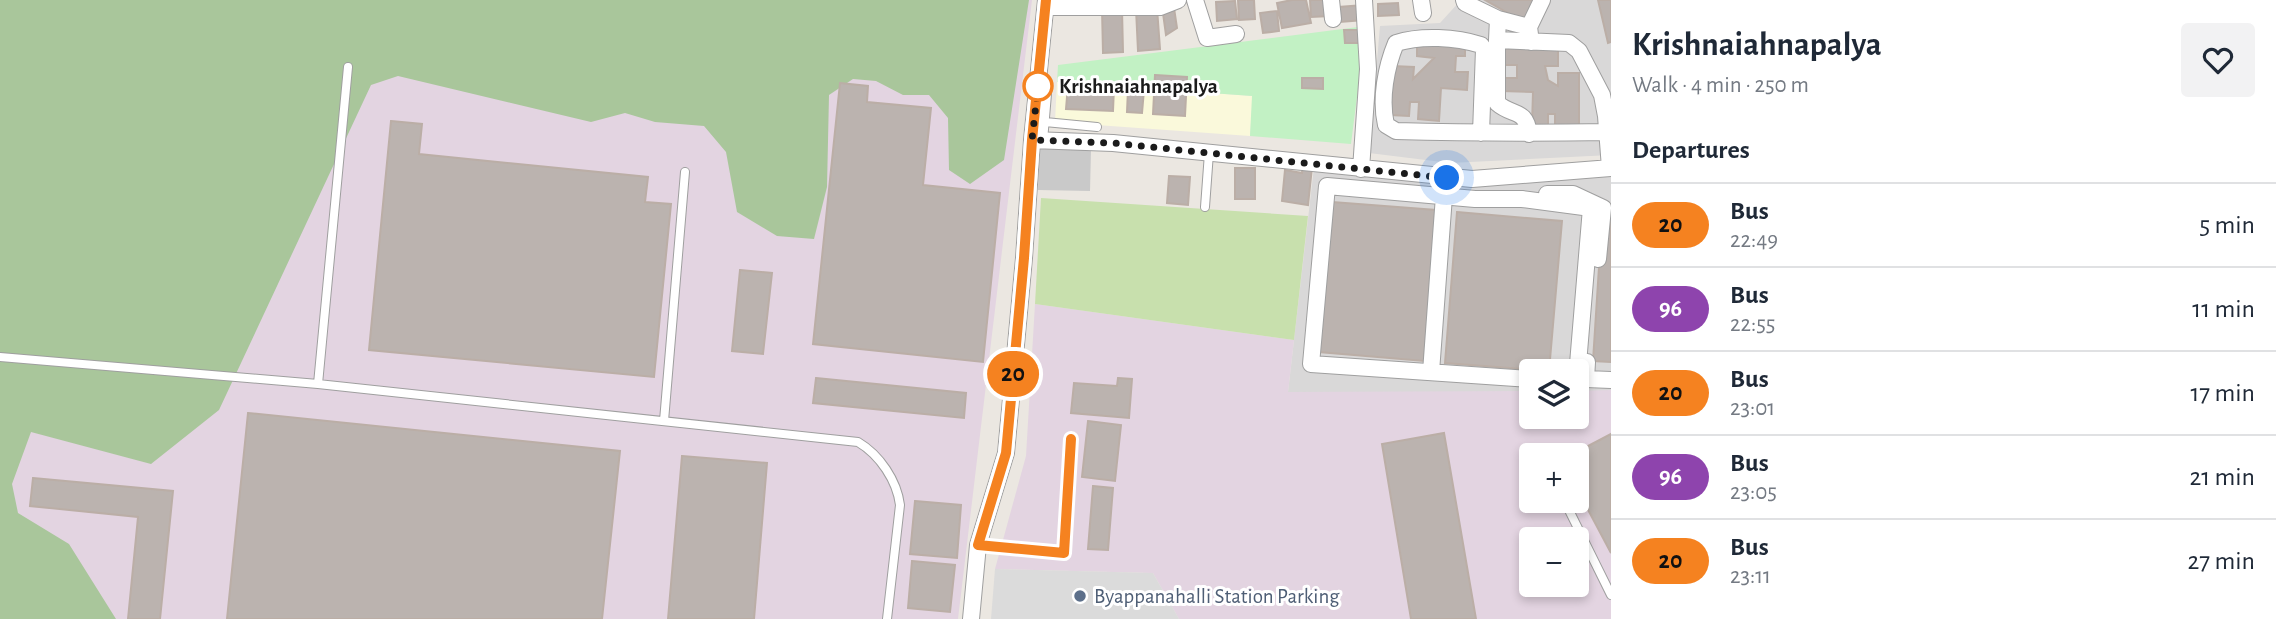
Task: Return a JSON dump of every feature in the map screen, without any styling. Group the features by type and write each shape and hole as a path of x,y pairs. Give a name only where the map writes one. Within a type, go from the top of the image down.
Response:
{"street":[{"path":"971,619 978,545 1006,453 1037,141 1046,3 1160,7 1178,0"},
{"path":"1195,0 1207,38 1236,34"},
{"path":"1331,0 1334,19"},
{"path":"1361,169 1368,69 1364,0"},
{"path":"1037,141 1113,143 1476,179 1610,168 1609,132 1602,95 1579,51 1569,43 1530,35 1465,3 1464,0"},
{"path":"1530,35 1542,0"},
{"path":"1498,19 1497,103 1523,116 1528,122 1530,134"},
{"path":"1497,40 1530,35"},
{"path":"1481,133 1481,45 1411,39 1396,43 1388,63 1383,114 1386,125 1396,131 1481,133 1530,134 1609,132"},
{"path":"1475,199 1472,195 1476,179"},
{"path":"1519,378 1314,365 1310,361 1327,186 1475,199 1522,199 1591,208 1578,359"},
{"path":"1522,199 1533,194 1573,194 1607,208 1586,379 1611,380"},
{"path":"1430,372 1444,196"}],"lane":[{"path":"318,384 348,67"},
{"path":"1037,141 1045,122 1047,94"},
{"path":"1045,122 1097,127"},
{"path":"1205,207 1209,153"},
{"path":"664,421 685,172"},
{"path":"0,357 318,384 858,442 880,461 898,493 900,505 887,619"},
{"path":"978,545 1064,553 1071,439"},
{"path":"1570,513 1611,595"}],"shaded area":[{"path":"0,0 1032,0 958,619 0,619"},
{"path":"1461,0 1611,0 1611,155 1450,163 1369,153 1380,26 1440,23"},
{"path":"1057,82 1253,96 1250,136 1055,122"},
{"path":"1039,148 1091,149 1090,191 1038,190"},
{"path":"1314,167 1478,183 1611,173 1611,392 1589,393 1589,359 1519,359 1519,394 1288,392"},
{"path":"1035,304 1294,340 1288,392 1519,391 1519,429 1589,429 1589,391 1611,390 1611,619 1179,619 1153,573 995,569 1026,456"},
{"name":"Byappanahalli Station Parking","path":"995,569 1153,573 1179,619 991,619"}],"green space":[{"path":"0,0 1029,0 1004,160 970,184 949,170 948,118 929,95 903,95 876,81 853,79 829,95 827,187 814,239 777,236 737,212 726,152 704,126 655,122 625,113 591,122 398,76 371,85 219,410 151,464 31,432 12,484 18,513 69,544 116,619 0,619"},
{"path":"1366,26 1351,144 1250,136 1252,96 1057,82 1058,65"},
{"path":"1041,198 1308,216 1294,340 1035,304"}],"building":[{"path":"1238,0 1254,0 1255,19 1239,20"},
{"path":"1306,0 1311,23 1282,28 1277,3"},
{"path":"1310,0 1328,0 1330,16 1311,17"},
{"path":"1485,0 1540,0 1527,24"},
{"path":"1598,0 1611,0 1611,42 1608,43"},
{"path":"1235,1 1237,19 1217,21 1216,2"},
{"path":"1398,3 1399,15 1378,16 1378,4"},
{"path":"1363,5 1364,20 1340,22 1339,7"},
{"path":"1157,8 1160,49 1138,51 1136,9"},
{"path":"1174,8 1177,28 1166,35 1163,13"},
{"path":"1102,9 1122,9 1123,52 1103,53"},
{"path":"1277,11 1279,31 1263,33 1260,13"},
{"path":"1344,30 1362,30 1362,43 1345,43"},
{"path":"1417,42 1465,45 1465,56 1456,56 1455,72 1468,72 1467,90 1441,88 1439,121 1418,119 1419,102 1410,102 1409,116 1390,115 1393,66 1414,67 1413,79 1434,58 1417,56"},
{"path":"1500,46 1558,46 1558,66 1545,66 1548,80 1558,86 1558,73 1579,73 1579,128 1555,128 1555,114 1548,114 1548,126 1532,125 1533,92 1502,91 1502,78 1517,78 1517,65 1500,65"},
{"path":"1155,75 1187,77 1185,116 1153,114"},
{"path":"1302,78 1323,78 1323,89 1302,88"},
{"path":"840,83 868,86 867,102 931,108 923,185 1000,193 983,362 813,344"},
{"path":"1068,85 1114,87 1113,111 1066,109"},
{"path":"1128,89 1144,90 1142,113 1127,112"},
{"path":"391,121 422,124 419,154 648,177 645,202 671,204 654,377 369,350"},
{"path":"1303,165 1312,167 1308,205 1282,201 1285,170 1302,173"},
{"path":"1235,168 1255,168 1255,199 1235,199"},
{"path":"1169,176 1190,177 1188,205 1167,203"},
{"path":"1332,202 1436,210 1424,361 1319,352"},
{"path":"1457,212 1562,221 1550,359 1519,359 1519,369 1445,363"},
{"path":"1602,220 1611,220 1611,362 1593,361"},
{"path":"740,270 772,273 763,354 732,351"},
{"path":"816,378 966,393 964,418 813,403"},
{"path":"1118,378 1132,379 1129,418 1071,413 1074,383 1117,386"},
{"path":"248,413 620,451 602,619 227,619"},
{"path":"1088,421 1121,425 1115,481 1082,477"},
{"path":"1444,433 1476,619 1411,619 1382,444"},
{"path":"1611,434 1611,553 1589,512 1589,446"},
{"path":"682,456 767,463 754,619 668,619"},
{"path":"33,478 173,491 160,619 128,619 138,517 30,506"},
{"path":"1093,486 1113,488 1108,550 1088,549"},
{"path":"915,501 961,505 957,558 910,554"},
{"path":"912,561 955,565 950,612 908,608"}],"bus line":[{"name":"20","path":"1046,0 1006,453 978,545 1064,553 1071,439"}],"place":[{"name":"Krishnaiahnapalya","path":"1038,86"},
{"name":"Byappanahalli Station Parking","path":"1080,596"}],"route":[{"path":"1038,86 1032,140 1113,143 1447,178"}]}
